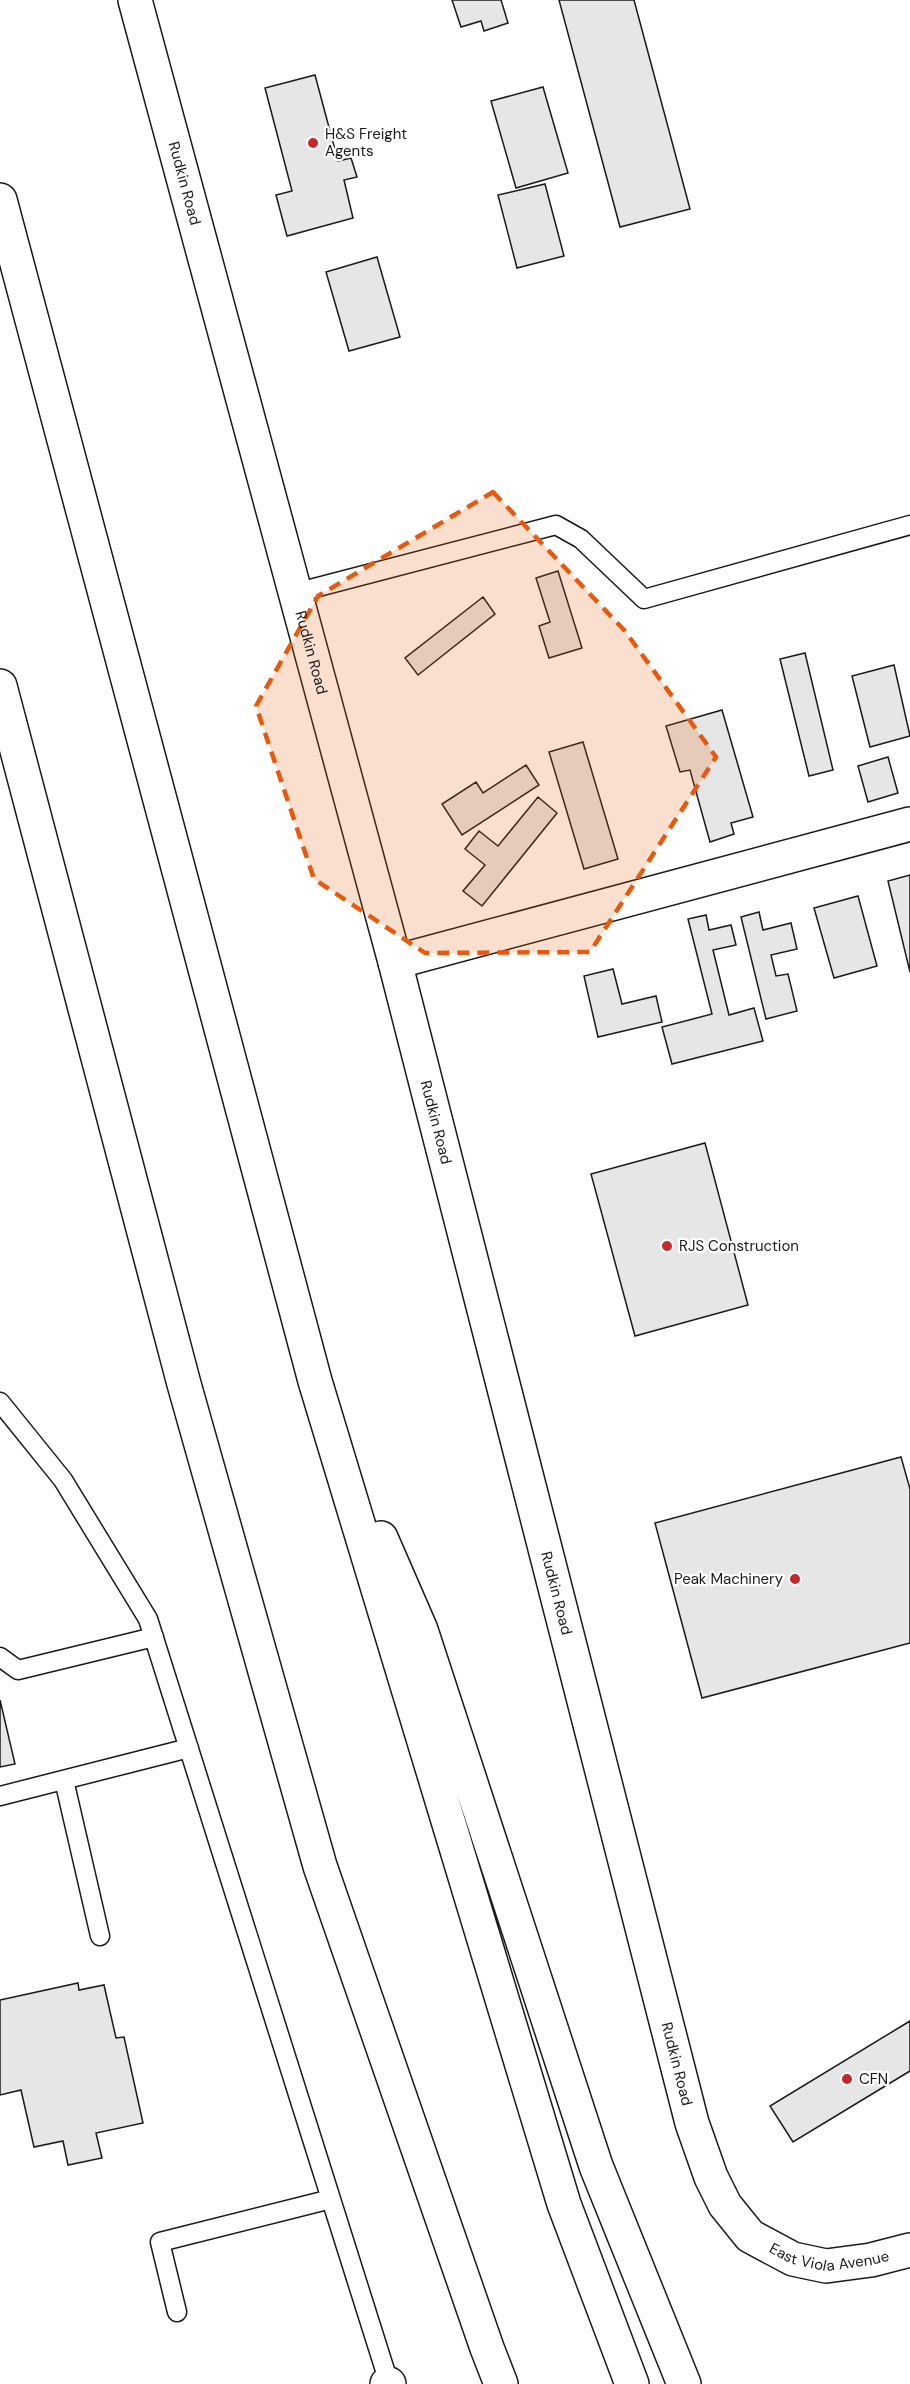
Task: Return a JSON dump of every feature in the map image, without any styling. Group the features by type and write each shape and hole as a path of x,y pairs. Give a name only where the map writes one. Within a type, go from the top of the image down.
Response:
{"main road":[{"name":"Rudkin Road","path":"135,0 395,962 692,2123 711,2177 725,2205 750,2236"},
{"path":"0,200 315,1381 564,2204 632,2384"},
{"path":"0,686 184,1384 320,1866 499,2384"},
{"path":"395,962 910,824"},
{"path":"315,1381 421,1630 596,2166 684,2384"},
{"name":"East Viola Avenue","path":"750,2236 793,2259 826,2266 871,2260 910,2250"}],"lane":[{"path":"295,593 556,525 581,539 644,599 910,525"},
{"path":"0,1402 63,1480 148,1618 388,2384"},
{"path":"0,1657 18,1670 154,1637"},
{"path":"0,1796 189,1748"},
{"path":"64,1780 100,1936"},
{"path":"177,2312 160,2242 331,2199"}],"highlighted area":[{"path":"493,492 625,631 716,757 590,952 425,953 314,879 256,706 318,596"}],"building":[{"path":"452,0 501,0 508,23 484,31 481,21 461,27"},
{"path":"559,0 634,0 690,209 620,227"},
{"path":"315,75 338,161 351,158 357,177 344,180 353,218 287,236 276,195 292,191 265,88"},
{"path":"543,87 568,173 516,188 491,101"},
{"path":"545,184 564,256 517,268 498,195"},
{"path":"377,257 400,337 349,351 326,272"},
{"path":"558,571 582,648 549,658 539,626 550,622 536,578"},
{"path":"483,597 495,614 418,675 405,658"},
{"path":"805,653 833,770 809,776 780,659"},
{"path":"894,665 910,736 870,747 852,676"},
{"path":"722,710 753,817 731,823 734,834 710,842 690,770 680,772 666,726"},
{"path":"583,742 618,859 584,869 549,752"},
{"path":"888,757 898,793 868,802 858,766"},
{"path":"526,765 539,785 462,835 442,804 476,782 483,793"},
{"path":"538,797 557,813 482,906 463,891 485,865 465,849 479,831 498,846"},
{"path":"910,875 910,972 888,881"},
{"path":"858,896 877,966 834,978 814,908"},
{"path":"759,912 763,930 791,923 797,949 771,955 776,976 788,974 797,1011 766,1019 741,917"},
{"path":"706,915 709,930 731,925 736,945 713,950 729,1015 754,1008 763,1041 672,1064 662,1027 712,1014 688,919"},
{"path":"613,969 622,1004 656,996 662,1022 598,1037 584,976"},
{"path":"705,1143 748,1305 635,1336 591,1174"},
{"path":"901,1457 910,1489 910,1643 702,1698 655,1523"},
{"path":"0,1700 15,1764 0,1767"},
{"path":"78,1983 79,1990 104,1985 116,2038 124,2037 143,2123 96,2133 102,2158 68,2165 63,2141 34,2147 21,2090 0,2095 0,2000"},
{"path":"910,2021 910,2071 793,2142 770,2106"}],"place":[{"name":"H&S Freight Agents","path":"313,143"},
{"name":"RJS Construction","path":"667,1246"},
{"name":"Peak Machinery","path":"795,1579"},
{"name":"CFN","path":"847,2079"}]}
